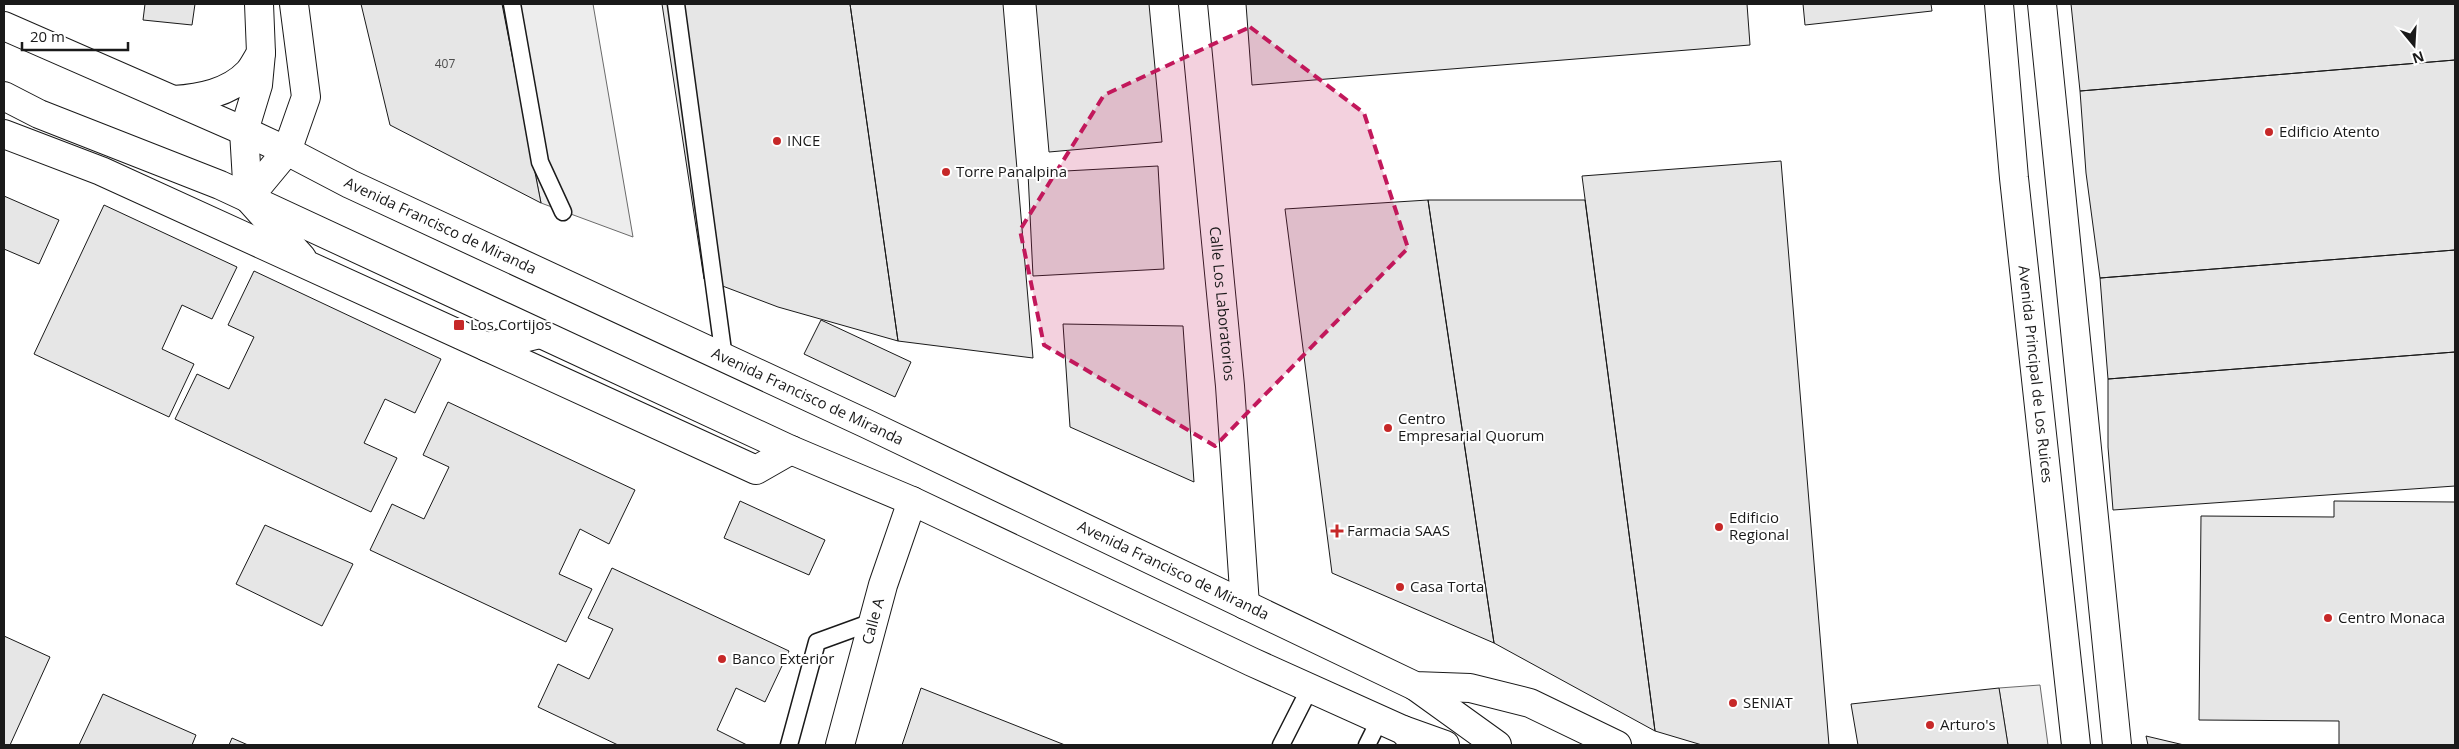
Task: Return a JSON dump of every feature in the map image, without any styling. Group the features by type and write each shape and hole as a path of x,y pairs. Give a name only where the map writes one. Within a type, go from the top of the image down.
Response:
{"main road":[{"path":"259,4 261,53 258,85 244,131 248,198 310,266"},
{"path":"248,198 286,150 306,96 294,4"},
{"name":"Calle Los Laboratorios","path":"1193,4 1230,386 1245,605"},
{"name":"Avenida Principal de Los Ruices","path":"1999,4 2014,178 2076,745"},
{"path":"2042,4 2117,745"},
{"name":"Avenida Francisco de Miranda","path":"4,26 286,150 350,184 724,358 1415,686 1470,688 1530,703 1617,745"},
{"path":"173,100 210,96 229,87 248,73 261,53"},
{"path":"4,96 39,114 248,198 791,450 912,501 1400,732 1445,745"},
{"path":"39,114 56,154"},
{"path":"4,134 101,171 756,470 791,450"},
{"path":"101,171 141,154"},
{"path":"487,347 540,334"},
{"name":"Calle A","path":"840,745 872,622 912,501"},
{"path":"1415,686 1496,745"}],"lane":[{"path":"512,4 540,162 563,212"},
{"path":"676,4 724,358"},
{"path":"789,745 817,642 872,622"},
{"path":"1281,745 1310,688"},
{"path":"1367,745 1400,732"}],"highlighted area":[{"path":"1250,27 1364,113 1408,248 1215,446 1044,345 1020,230 1104,95"}],"shaded area":[{"path":"502,4 593,4 633,237 541,203"},
{"path":"2040,685 2048,745 2008,745 1999,688"}],"building":[{"path":"145,4 195,4 192,25 143,20"},
{"path":"361,4 502,4 541,203 390,125"},
{"name":"INCE","path":"662,4 850,4 898,341 778,307 704,279"},
{"name":"Torre Panalpina","path":"850,4 1003,4 1033,358 898,341"},
{"path":"1036,4 1149,4 1162,142 1049,152"},
{"path":"1246,4 1747,4 1750,45 1252,85"},
{"path":"1803,4 1931,4 1932,11 1805,25"},
{"path":"2071,4 2455,4 2455,60 2080,91"},
{"name":"Edificio Atento","path":"2455,60 2455,250 2100,278 2086,173 2080,91"},
{"name":"Edificio Regional","path":"1781,161 1829,745 1702,745 1655,731 1582,176"},
{"path":"1158,166 1164,269 1033,276 1028,173"},
{"path":"4,196 59,220 39,264 4,249"},
{"name":"Centro Empresarial Quorum","path":"1428,200 1494,643 1332,573 1285,209"},
{"path":"1428,200 1585,200 1655,731 1494,643"},
{"path":"104,205 237,267 212,319 182,305 162,349 194,364 169,417 34,354"},
{"path":"2455,250 2455,352 2108,379 2100,278"},
{"path":"254,271 441,359 415,413 385,399 364,443 397,458 371,512 175,419 197,374 229,389 254,337 228,325"},
{"path":"821,320 911,362 895,397 804,354"},
{"path":"1063,324 1183,326 1194,482 1070,427"},
{"path":"2455,352 2455,486 2113,510 2108,447 2108,379"},
{"path":"448,402 635,490 609,544 580,529 559,574 592,589 566,642 370,550 392,504 424,519 449,467 423,455"},
{"path":"740,501 825,540 809,575 724,538"},
{"name":"Centro Monaca","path":"2334,501 2455,502 2455,745 2339,745 2339,721 2199,720 2201,516 2334,517"},
{"path":"265,525 353,564 322,626 236,584"},
{"path":"612,568 789,651 765,702 736,688 717,730 747,745 618,745 538,707 558,664 589,679 613,629 588,618"},
{"path":"4,636 50,657 10,745 4,745"},
{"path":"921,688 1065,745 902,745"},
{"name":"Arturo's","path":"1999,688 2008,745 1858,745 1851,704"},
{"path":"103,694 196,735 192,745 79,745"},
{"path":"2146,736 2184,745 2148,745"},
{"path":"232,738 248,745 229,745"}],"place":[{"name":"Edificio Atento","path":"2269,132"},
{"name":"INCE","path":"777,141"},
{"name":"Torre Panalpina","path":"946,172"},
{"name":"Los Cortijos","path":"459,325"},
{"name":"Centro Empresarial Quorum","path":"1388,428"},
{"name":"Edificio Regional","path":"1719,527"},
{"name":"Farmacia SAAS","path":"1337,531"},
{"name":"Casa Torta","path":"1400,587"},
{"name":"Centro Monaca","path":"2328,618"},
{"name":"Banco Exterior","path":"722,659"},
{"name":"SENIAT","path":"1733,703"},
{"name":"Arturo's","path":"1930,725"}]}
